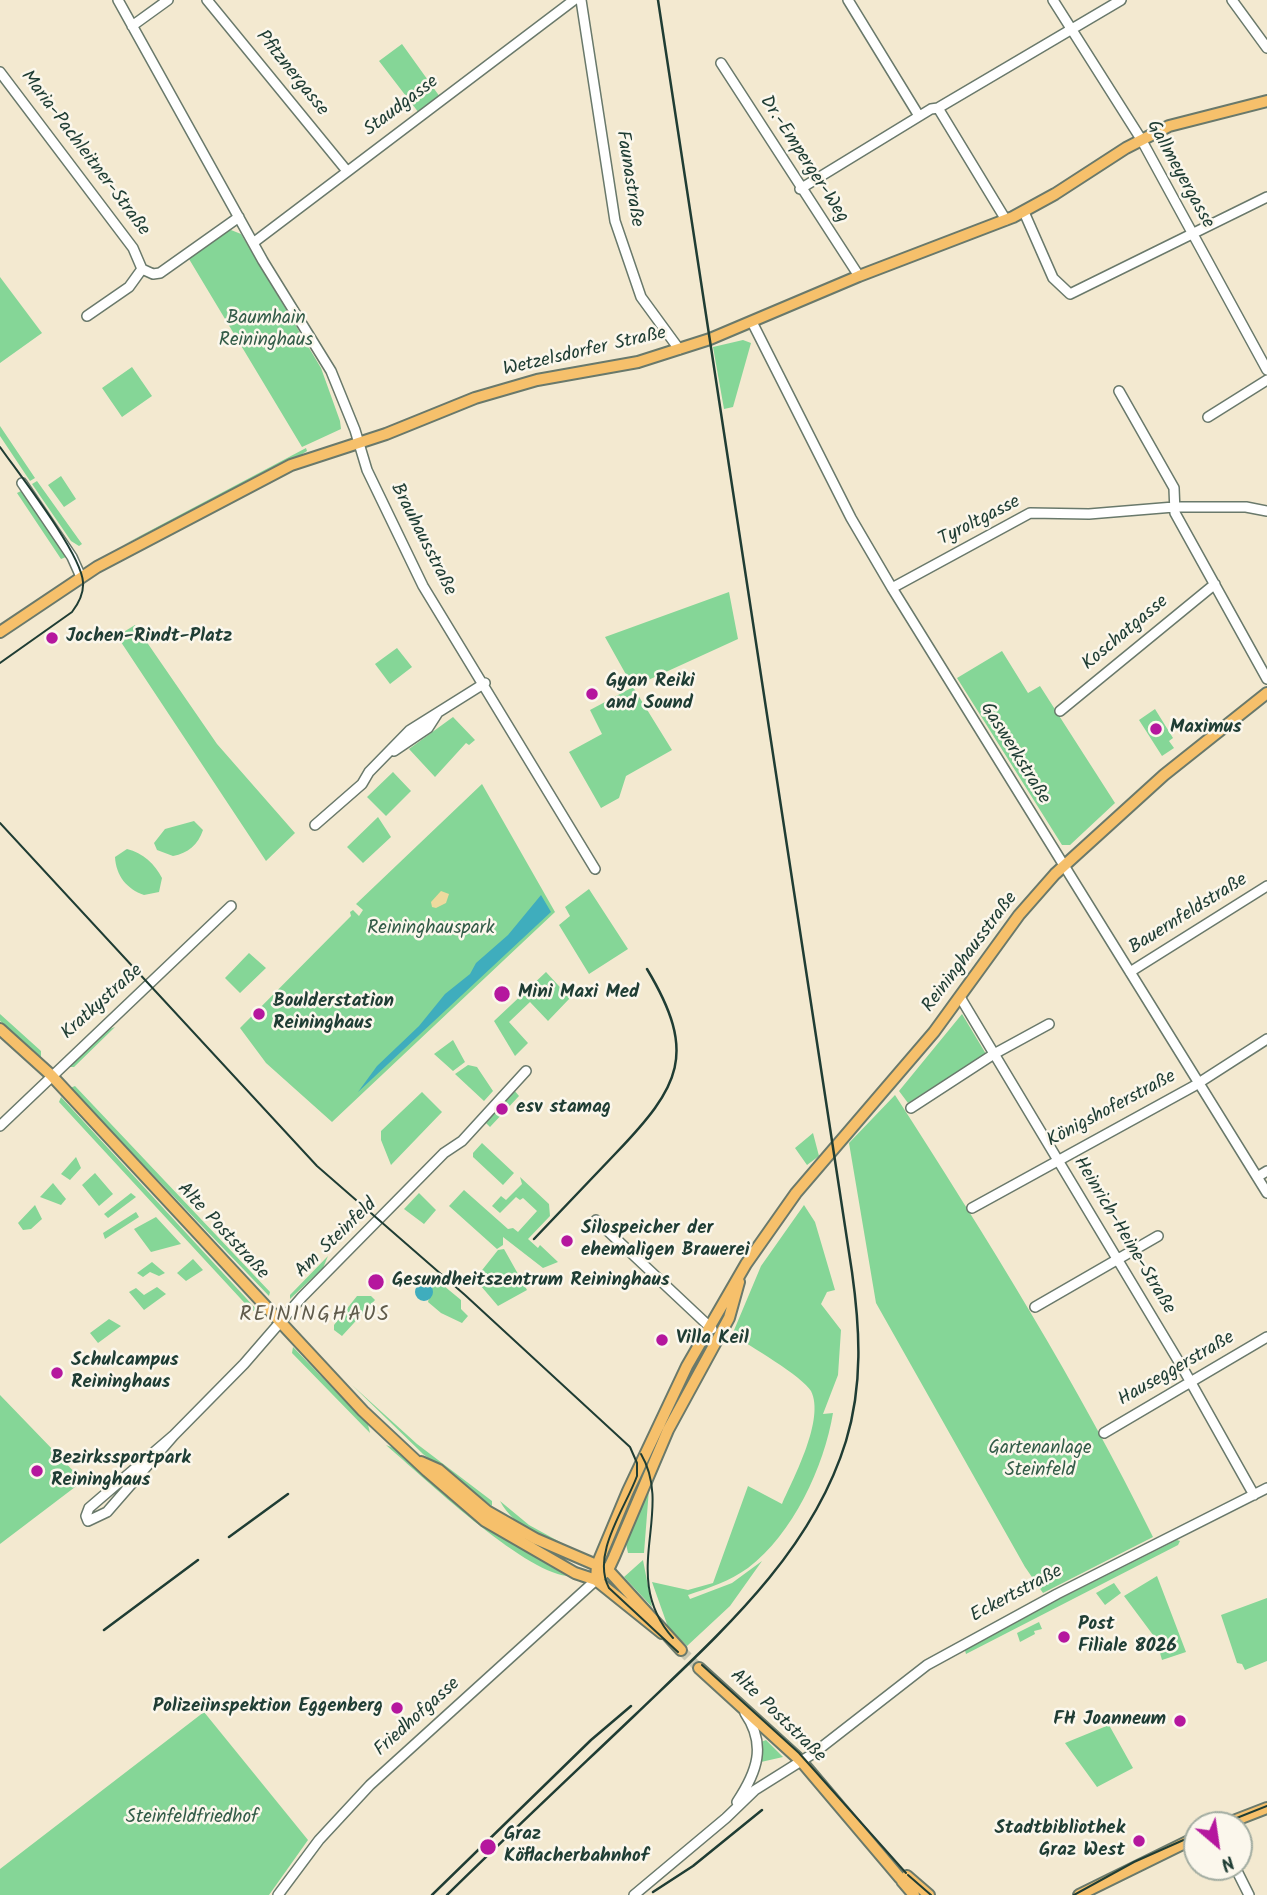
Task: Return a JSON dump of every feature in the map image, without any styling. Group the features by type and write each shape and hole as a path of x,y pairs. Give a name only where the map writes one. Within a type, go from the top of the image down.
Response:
{"main road":[{"name":"Wetzelsdorfer Straße","path":"0,632 81,577 291,465 359,443 485,395 537,380 638,362 752,322 859,276 1024,212 1141,139 1170,126 1267,101"},
{"name":"Reininghausstraße","path":"602,1568 641,1462 710,1326 742,1272 796,1193 895,1080 960,997 1018,915 1063,866 1164,775 1267,693"},
{"name":"Alte Poststraße","path":"0,1028 51,1076 363,1411 500,1531 575,1573 596,1580 681,1650"},
{"name":"Reininghausstraße","path":"596,1580 668,1430 732,1311 742,1272"},
{"name":"Alte Poststraße","path":"418,1461 439,1470 487,1511 536,1539 602,1568 662,1633"},
{"path":"641,1462 649,1471"},
{"name":"Alte Poststraße","path":"699,1668 801,1762 882,1857 903,1877 929,1895"},
{"path":"1079,1895 1183,1844"},
{"name":"Alte Poststraße","path":"903,1877 914,1895"}],"street":[{"name":"Brauhausstraße","path":"118,0 253,243 331,371 367,470 423,586 485,683 595,869"},
{"path":"132,26 168,0"},
{"name":"Pfitznergasse","path":"207,0 347,171"},
{"name":"Staudgasse","path":"253,243 574,0"},
{"name":"Faunastraße","path":"581,0 617,231 641,296 679,349"},
{"path":"848,0 919,116"},
{"name":"Gallmeyergasse","path":"1053,0 1141,139 1267,370"},
{"path":"800,189 919,116 938,108 1121,0"},
{"path":"1232,0 1267,48"},
{"name":"Dr.-Emperger-Weg","path":"721,63 800,189 859,276"},
{"name":"Maria-Pachleitner-Straße","path":"0,72 133,248 142,269 129,287 87,316"},
{"path":"938,108 1006,220"},
{"path":"1024,212 1053,278 1070,294 1267,197"},
{"path":"142,269 153,274 160,273 239,217"},
{"name":"Gaswerkstraße","path":"752,322 851,518 892,589 1267,1194"},
{"path":"1208,417 1267,380"},
{"path":"1119,391 1174,488 1174,507 1267,679"},
{"path":"22,483 72,557 81,577"},
{"path":"1174,507 1246,507 1267,511"},
{"name":"Tyroltgasse","path":"892,589 1030,513 1089,514 1174,507"},
{"name":"Koschatgasse","path":"1060,712 1215,584"},
{"path":"315,825 352,794 393,751 413,741 428,728 437,714 485,683"},
{"name":"Bauernfeldstraße","path":"1130,972 1267,886"},
{"name":"Kratkystraße","path":"0,1126 231,906"},
{"name":"Heinrich-Heine-Straße","path":"960,997 1190,1382 1250,1496"},
{"path":"911,1108 994,1054 1049,1024"},
{"name":"Königshoferstraße","path":"972,1209 1198,1082 1267,1039"},
{"name":"Am Steinfeld","path":"174,1435 89,1508 86,1516 88,1521 107,1512 174,1435 281,1321 444,1153 461,1141 526,1071"},
{"path":"1257,1177 1267,1171"},
{"path":"596,1220 719,1336"},
{"path":"1035,1307 1158,1236"},
{"name":"Hauseggerstraße","path":"1104,1433 1267,1337"},
{"name":"Eckertstraße","path":"726,1818 755,1790 801,1762 927,1665 1018,1614 1267,1488"},
{"name":"Friedhofgasse","path":"278,1895 319,1840 370,1785 596,1580"},
{"path":"634,1895 726,1818 752,1782 759,1755 756,1735 737,1701"}],"green space":[{"path":"402,44 440,97 419,113 379,61"},
{"name":"Baumhain Reininghaus","path":"231,230 241,234 321,368 340,421 341,429 302,447 186,254"},
{"path":"0,277 42,333 0,363"},
{"path":"743,340 751,343 733,407 724,409 713,347"},
{"path":"132,367 152,396 122,417 102,388"},
{"path":"0,426 35,478 30,481 0,436"},
{"path":"306,448 307,451 290,462 123,545"},
{"path":"61,476 76,499 64,507 48,485"},
{"path":"37,481 82,544 79,546 71,541 32,484"},
{"path":"21,491 66,557 61,559 17,493"},
{"path":"729,592 738,639 633,687 605,637"},
{"path":"135,625 217,744 295,833 266,861 117,636"},
{"path":"397,648 412,667 390,684 375,664"},
{"path":"1002,651 1028,693 1040,686 1115,803 1070,845 1062,845 957,678"},
{"path":"633,687 672,750 626,776 619,798 601,808 569,752 602,734 590,710"},
{"name":"Maximus","path":"1155,709 1173,738 1169,741 1174,748 1162,756 1139,720"},
{"path":"453,717 475,740 469,745 466,743 435,777 409,749"},
{"path":"393,772 411,791 386,816 367,797"},
{"name":"Reininghauspark","path":"482,784 555,912 332,1122 266,1063 240,1028 351,916 350,912 353,910 359,916 363,910 356,904"},
{"path":"378,817 391,837 363,863 347,847"},
{"path":"194,821 203,830 192,848 173,856 157,850 154,843 165,829"},
{"path":"127,849 143,856 156,868 162,878 159,892 144,895 124,881 115,857"},
{"path":"589,889 628,949 589,974 559,925 570,916 565,907"},
{"path":"249,953 266,968 240,993 225,978"},
{"path":"546,972 570,998 548,1021 530,1002 509,1022 528,1043 515,1056 494,1021"},
{"path":"0,1014 41,1051 41,1057 0,1021"},
{"path":"962,1014 986,1054 908,1103 899,1091"},
{"path":"115,1027 74,1067 68,1067 107,1030"},
{"path":"453,1040 465,1062 453,1071 434,1054"},
{"path":"468,1065 477,1067 493,1091 484,1101 455,1074"},
{"path":"75,1086 270,1292 269,1296 70,1088"},
{"name":"esv stamag","path":"514,1090 519,1096 490,1127 486,1123"},
{"path":"422,1092 442,1112 391,1165 381,1140 381,1131"},
{"name":"Gartenanlage Steinfeld","path":"895,1095 964,1203 1063,1368 1153,1537 1043,1593 1025,1567 876,1303 849,1143"},
{"path":"61,1097 257,1310 252,1311 59,1102"},
{"path":"813,1133 819,1156 807,1165 795,1148"},
{"path":"482,1143 514,1173 503,1185 473,1157 473,1153"},
{"path":"76,1157 81,1168 70,1180 61,1174"},
{"path":"95,1173 113,1194 99,1206 82,1185"},
{"path":"520,1177 549,1204 550,1216 528,1239 538,1248 540,1245 558,1262 543,1268 503,1237 503,1245 497,1249 449,1206 464,1190 508,1229 513,1228 518,1232 537,1211 523,1198 520,1200 516,1197 500,1213 492,1206 501,1196 506,1200 522,1184"},
{"path":"53,1183 66,1199 61,1205 40,1197"},
{"path":"131,1193 136,1197 108,1218 104,1214"},
{"path":"419,1193 436,1210 424,1224 404,1209"},
{"path":"35,1205 42,1219 31,1229 23,1230 18,1223"},
{"path":"804,1205 815,1222 835,1290 827,1292 821,1304 841,1330 838,1375 823,1414 833,1413 829,1434 804,1498 779,1537 741,1573 688,1595 690,1599 732,1583 762,1561 730,1606 687,1646 668,1627 652,1582 688,1590 713,1583 748,1486 782,1504 811,1432 814,1403 811,1391 787,1370 732,1335 761,1266"},
{"path":"136,1212 139,1217 105,1239 103,1233"},
{"path":"156,1217 181,1244 151,1252 134,1229"},
{"path":"504,1249 527,1290 498,1306 475,1279 498,1250"},
{"path":"328,1256 323,1268 290,1299 290,1295"},
{"path":"193,1259 203,1270 186,1281 177,1273"},
{"path":"152,1262 165,1273 159,1276 150,1272 143,1277 137,1273"},
{"path":"438,1281 461,1300 461,1309 468,1316 462,1323 441,1313 428,1302 433,1282"},
{"path":"157,1287 166,1294 144,1310 129,1292 136,1288 144,1295"},
{"path":"357,1296 371,1296 375,1300 342,1336 334,1330 334,1325"},
{"path":"109,1319 121,1326 98,1343 90,1333"},
{"path":"293,1347 368,1425 370,1433 292,1353"},
{"path":"352,1385 417,1444 492,1501 492,1506 423,1454"},
{"name":"Bezirkssportpark Reininghaus","path":"0,1395 83,1481 0,1544"},
{"path":"386,1445 396,1449 486,1528 567,1576 525,1558 500,1541"},
{"path":"643,1470 646,1472 607,1558"},
{"path":"649,1489 644,1553 628,1553 626,1544"},
{"path":"500,1501 529,1525 580,1553 524,1527"},
{"path":"1177,1540 1180,1541 1178,1545 966,1654 964,1647"},
{"path":"643,1560 652,1607 624,1577"},
{"path":"1157,1576 1186,1652 1162,1660 1156,1639 1124,1596"},
{"path":"1114,1583 1121,1593 1105,1605 1096,1593"},
{"path":"1267,1598 1267,1661 1245,1670 1242,1664 1237,1663 1221,1615"},
{"path":"1039,1622 1042,1629 1034,1631 1035,1634 1020,1642 1017,1633"},
{"name":"Steinfeldfriedhof","path":"204,1712 308,1840 269,1895 0,1895 0,1869"},
{"path":"1109,1725 1133,1768 1097,1787 1065,1743"},
{"path":"766,1740 783,1757 761,1762 761,1742"}],"sand":[{"path":"441,891 449,894 446,903 432,907 431,902"}],"water":[{"path":"541,895 551,912 358,1092 377,1066 419,1026 445,994 470,974 476,963 508,935"},
{"path":"424,1283 430,1286 433,1292 430,1298 424,1301 418,1298 415,1292 418,1286"}],"tunnel":[{"path":"681,1650 699,1668"}],"tram line":[{"path":"0,447 61,534 80,569 83,582 81,598 72,612 0,663"},
{"path":"0,823 317,1166 465,1295 630,1447 637,1463 637,1476 607,1546 605,1575 609,1588 678,1652"},
{"path":"641,1454 650,1476 653,1498 648,1568 650,1591 657,1615 673,1638"},
{"path":"702,1665 799,1753 906,1873"},
{"path":"1253,1812 1267,1806"},
{"path":"1074,1895 1134,1862 1183,1840"},
{"path":"908,1875 931,1895"}],"railway":[{"path":"447,1895 698,1654 729,1623 786,1557 810,1521 830,1482 846,1441 855,1399 858,1336 852,1272 658,0"},
{"path":"534,1239 638,1129 667,1088 675,1068 673,1024 647,969"},
{"path":"229,1537 288,1494"},
{"path":"104,1630 198,1560"},
{"path":"432,1895 591,1740 631,1706"},
{"path":"653,1892 693,1866 762,1810"}],"place":[{"name":"Jochen-Rindt-Platz","path":"52,638"},
{"name":"Gyan Reiki and Sound","path":"592,694"},
{"name":"Maximus","path":"1156,729"},
{"name":"Mini Maxi Med","path":"502,994"},
{"name":"Boulderstation Reininghaus","path":"259,1014"},
{"name":"esv stamag","path":"502,1109"},
{"name":"Silospeicher der ehemaligen Brauerei","path":"567,1241"},
{"name":"Gesundheitszentrum Reininghaus","path":"376,1282"},
{"name":"Villa Keil","path":"662,1340"},
{"name":"Schulcampus Reininghaus","path":"57,1373"},
{"name":"Bezirkssportpark Reininghaus","path":"37,1471"},
{"name":"Post Filiale 8026","path":"1064,1637"},
{"name":"Polizeiinspektion Eggenberg","path":"397,1708"},
{"name":"FH Joanneum","path":"1180,1721"},
{"name":"Stadtbibliothek Graz West","path":"1139,1841"},
{"name":"Graz Köflacherbahnhof","path":"488,1847"}],"district":[{"name":"REININGHAUS","path":"315,1316"}]}
